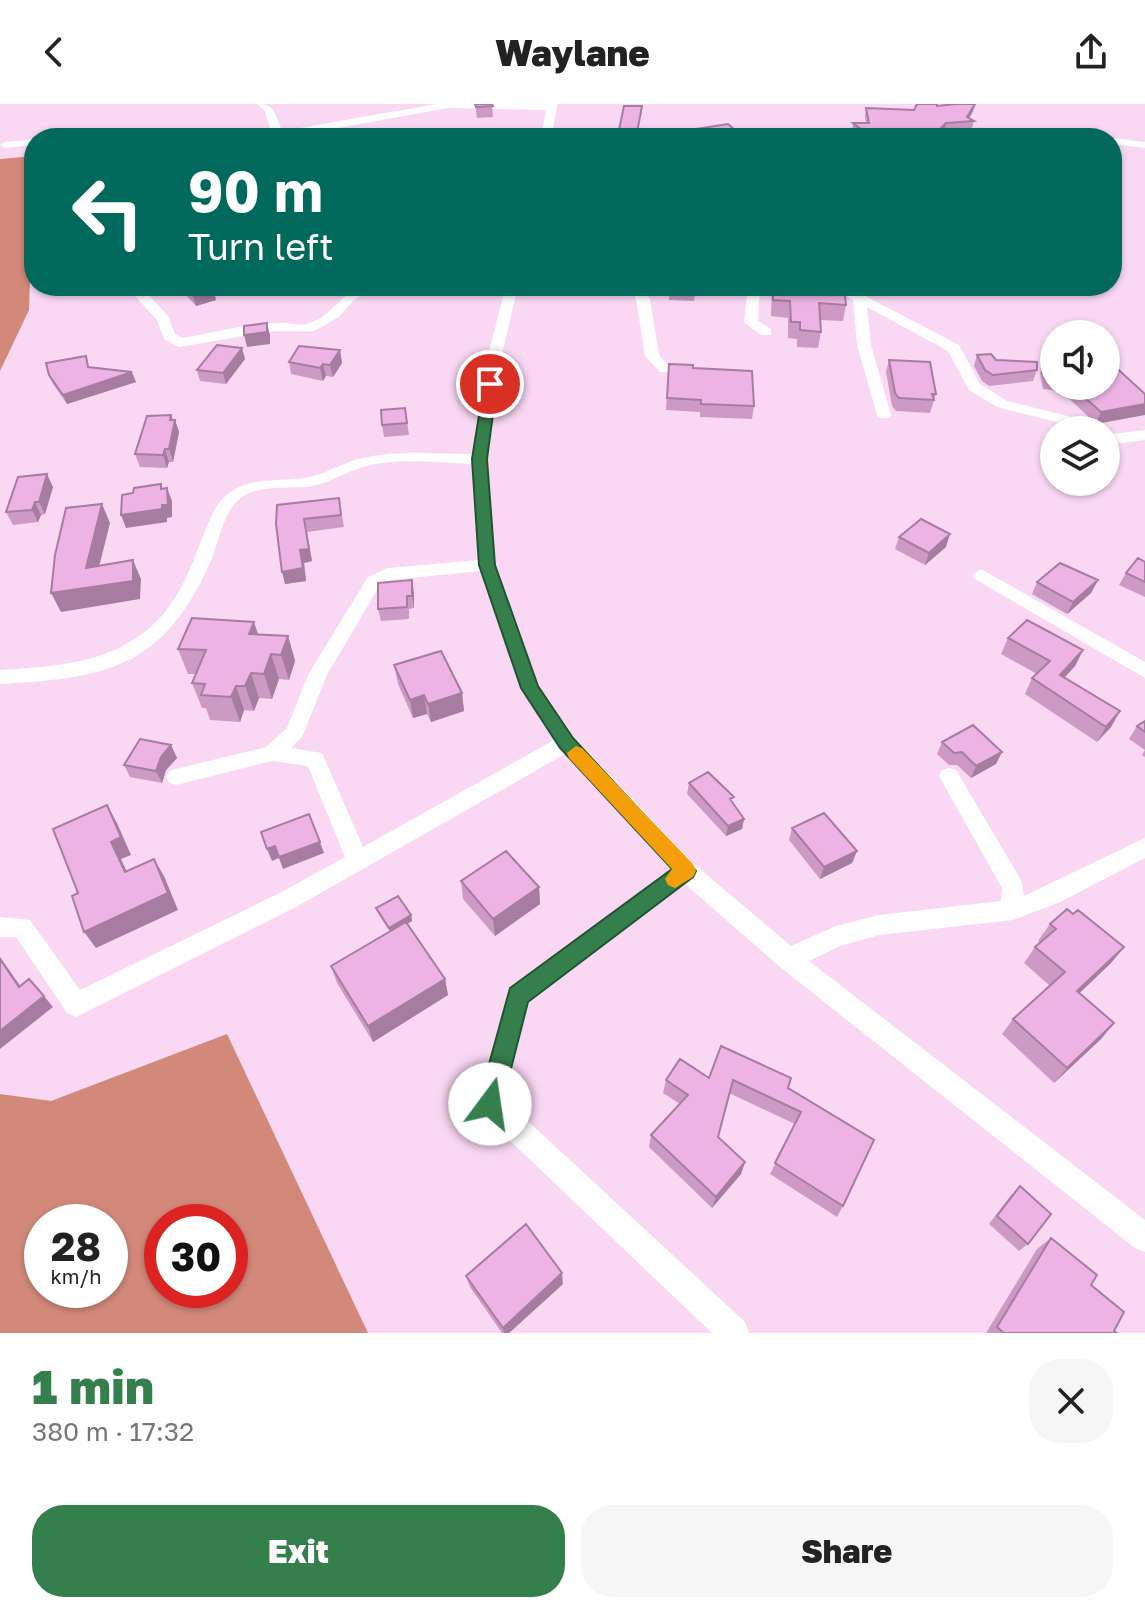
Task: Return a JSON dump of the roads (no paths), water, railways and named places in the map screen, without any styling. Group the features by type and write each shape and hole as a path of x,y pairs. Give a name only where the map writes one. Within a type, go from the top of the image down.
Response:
{"street":[{"path":"262,104 270,110 275,128"},
{"path":"382,104 394,115"},
{"path":"323,128 448,105 552,105 548,128"},
{"path":"1122,142 1145,145"},
{"path":"5,145 24,143"},
{"path":"142,296 163,319 169,336 179,343 274,327 309,328 334,314 351,296"},
{"path":"510,296 494,359 480,459 487,565 530,688 567,743 686,871 788,959 1145,1238"},
{"path":"641,296 652,356 665,369"},
{"path":"753,296 751,322 766,332"},
{"path":"859,297 864,345 883,415"},
{"path":"859,297 954,348 974,387 1002,404 1050,416"},
{"path":"1120,438 1145,435"},
{"path":"0,677 53,676 119,661 151,640 188,596 221,514 235,494 252,488 313,481 364,462 480,459"},
{"path":"272,753 295,732 318,675 374,581 388,574 487,565"},
{"path":"981,575 1145,671"},
{"path":"0,927 22,927 76,1005 288,900 567,743"},
{"path":"176,777 272,753 315,759 358,860"},
{"path":"949,776 1013,887 1013,910"},
{"path":"788,959 836,937 879,925 1013,910 1050,896 1145,847"},
{"path":"686,871 518,996 490,1104 734,1333"}]}
